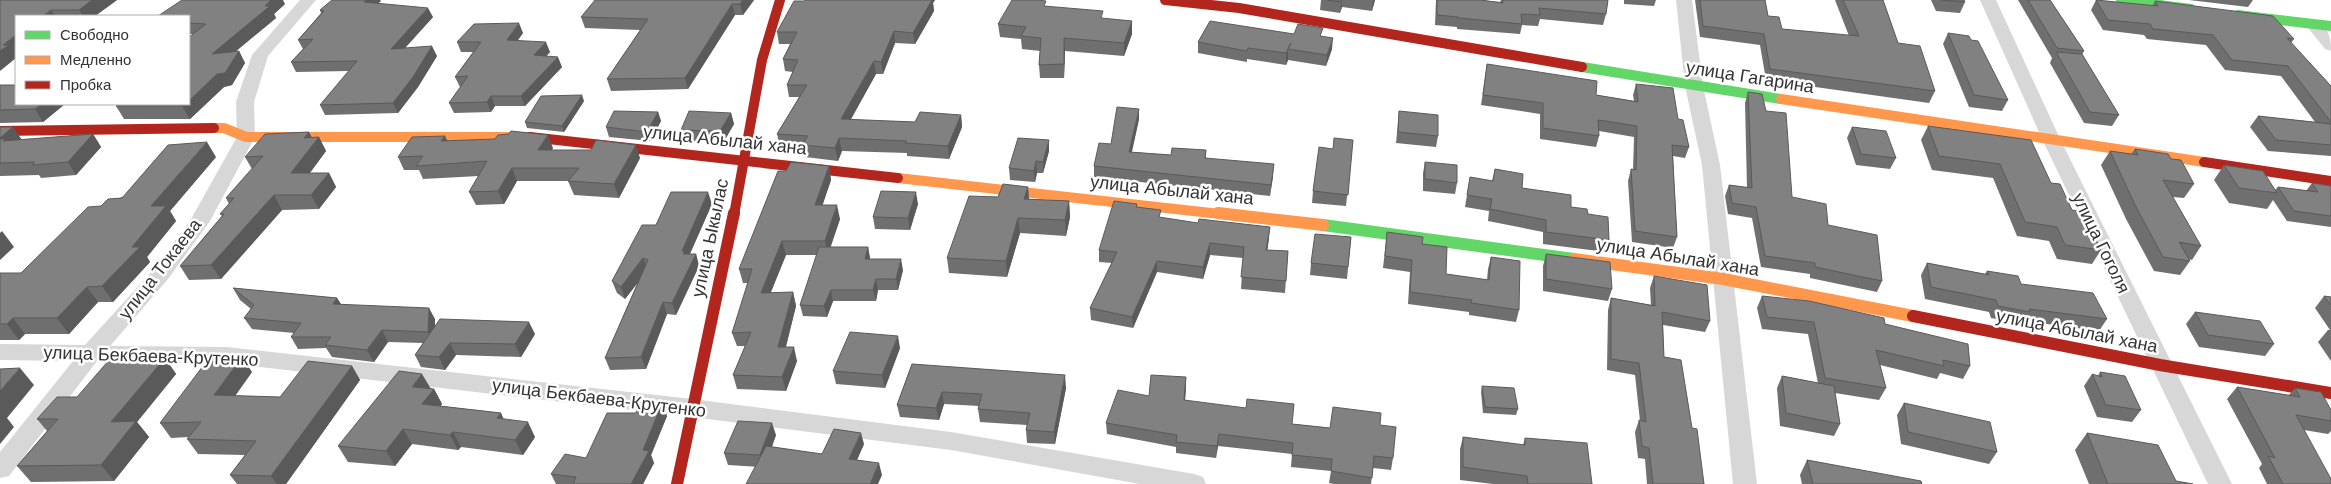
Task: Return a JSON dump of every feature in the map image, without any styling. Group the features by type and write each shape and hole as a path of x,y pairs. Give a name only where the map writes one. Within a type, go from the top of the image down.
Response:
{"street":[{"path":"246,137 245,102 260,55 308,0"},
{"name":"улица Ыкылас","path":"677,484 744,160 751,106 769,26 780,0"},
{"name":"улица Гагарина","path":"1165,0 1242,4 1694,86 2331,181"},
{"path":"1684,0 1694,86 1711,165 1745,484"},
{"name":"улица Гоголя","path":"1988,0 2052,140 2160,365 2220,484"},
{"path":"2121,0 2208,11"},
{"path":"2227,13 2331,26"},
{"path":"2313,24 2331,46"},
{"name":"улица Абылай хана","path":"0,131 224,128 246,137 523,136 1317,224 1723,279 2160,365 2331,393"},
{"name":"улица Токаева","path":"0,469 92,352 161,274 200,221 246,137"},
{"name":"улица Бекбаева-Крутенко","path":"0,352 226,355 692,408 952,442 1194,484"}],"building":[{"path":"0,0 92,0 79,10 51,10 44,15 15,15 15,36 3,45 9,45 0,51"},
{"path":"182,0 271,0 265,6 270,6 212,54 239,51 225,73 217,74 190,100 190,36 206,24 190,23 190,15 160,15"},
{"path":"332,0 367,0 364,2 428,8 391,49 432,46 413,77 393,103 320,105 357,61 291,62 313,39 298,40 324,11 320,10"},
{"path":"595,0 743,0 740,4 732,4 685,78 607,79 648,19 581,17"},
{"path":"932,0 913,33 894,31 881,62 874,61 841,119 915,122 920,112 961,115 948,146 905,143 907,141 839,138 835,148 802,145 808,136 777,134 807,85 787,85 798,60 783,59 797,32 777,32 794,1"},
{"path":"1012,0 1046,1 1044,6 1103,11 1101,18 1132,21 1124,43 1064,38 1064,64 1039,65 1041,38 1021,36 1026,27 998,24"},
{"path":"1437,0 1480,0 1503,3 1503,0 1608,0 1606,14 1539,8 1540,15 1521,14 1522,24 1437,15"},
{"path":"1700,0 1765,0 1768,16 1779,17 1782,29 1859,36 1843,0 1883,0 1898,43 1920,46 1935,91 1770,69 1764,34 1703,26"},
{"path":"1941,0 1964,0 1965,2"},
{"path":"2028,0 2050,0 2084,51 2057,48"},
{"path":"2096,0 2158,6 2155,1 2273,16 2294,39 2287,38 2331,86 2331,122 2288,66 2232,60 2213,35 2153,29 2150,24 2108,20"},
{"path":"1210,21 1294,34 1298,24 1323,28 1320,36 1333,38 1327,55 1288,49 1286,53 1248,48 1247,51 1198,42"},
{"path":"519,23 507,40 546,42 534,55 558,57 521,96 491,96 487,102 449,103 468,76 455,77 481,42 457,42 474,24"},
{"path":"1948,33 1969,36 1971,40 1978,41 2008,100 1974,95"},
{"path":"2056,52 2082,54 2119,115 2090,112"},
{"path":"1487,64 1597,81 1596,95 1638,102 1636,84 1673,88 1678,119 1683,120 1689,147 1672,145 1677,237 1635,231 1631,169 1636,170 1637,126 1598,120 1599,136 1543,128 1543,103 1483,95"},
{"path":"0,85 15,85 15,105 41,105 35,109 0,110"},
{"path":"1748,92 1762,94 1766,111 1786,113 1792,197 1826,204 1828,225 1877,235 1882,281 1815,267 1815,263 1765,256 1756,207 1732,203 1729,185 1752,188"},
{"path":"582,95 562,126 525,122 541,96"},
{"path":"118,105 184,105 182,106 116,106"},
{"path":"1117,107 1139,109 1129,152 1171,155 1172,148 1206,150 1205,158 1274,164 1271,185 1094,166 1099,143 1111,144"},
{"path":"614,111 658,112 647,132 606,127"},
{"path":"689,111 731,113 720,131 681,130"},
{"path":"1399,111 1438,115 1438,136 1398,132"},
{"path":"2258,116 2331,124 2331,145 2276,140"},
{"path":"1928,126 2031,140 2051,183 2060,184 2072,210 2083,212 2101,250 2065,245 2057,227 2025,222 2000,164 1939,156"},
{"path":"0,127 13,127 0,138"},
{"path":"1852,127 1886,131 1896,158 1861,154"},
{"path":"511,131 548,135 538,150 591,150 596,140 636,145 614,184 568,181 579,168 512,168 498,191 469,192 487,161 416,166 423,156 398,157 412,137 445,136 441,141 495,139 498,135 509,134"},
{"path":"309,132 304,138 319,137 291,173 329,173 311,195 274,195 211,265 180,266 224,214 220,214 234,198 226,198 263,156 245,157 265,134"},
{"path":"93,134 68,162 32,165 35,162 0,163 0,139 5,139 3,141"},
{"path":"1018,138 1049,140 1043,162 1036,161 1034,171 1009,168"},
{"path":"1334,138 1353,140 1348,195 1313,191 1319,147 1333,149"},
{"path":"207,142 151,206 166,206 132,247 140,247 102,286 87,287 57,318 13,318 7,324 0,324 0,273 21,273 88,207 101,206 108,199 122,198 168,145"},
{"path":"2135,149 2168,154 2171,159 2181,160 2194,184 2163,180 2201,246 2179,242 2190,261 2163,257 2135,205 2110,151 2138,155"},
{"path":"791,162 829,166 815,205 837,205 825,241 782,241 761,293 793,292 778,347 794,347 782,377 733,375 751,332 732,333 752,269 739,269 778,171 786,171"},
{"path":"1425,162 1457,165 1457,183 1425,179"},
{"path":"2224,165 2263,171 2277,193 2239,188"},
{"path":"1495,169 1523,174 1522,188 1571,195 1571,207 1587,209 1588,214 1608,217 1609,240 1546,232 1546,220 1490,209 1492,199 1467,195 1470,177 1493,181"},
{"path":"2312,183 2331,186 2331,216 2294,211 2278,187 2318,192"},
{"path":"1003,184 1028,187 1024,199 1069,201 1065,220 1018,218 1006,261 947,258 969,196 998,197"},
{"path":"881,191 916,192 908,218 873,217"},
{"path":"671,192 708,192 682,251 685,251 683,254 696,254 672,303 663,302 641,357 605,358 648,260 643,258 621,287 612,281 642,225 656,225"},
{"path":"1114,201 1137,204 1136,207 1161,210 1159,217 1198,223 1199,219 1270,227 1266,250 1288,251 1286,281 1241,277 1244,247 1210,243 1203,267 1157,261 1132,317 1090,308 1117,252 1099,250"},
{"path":"1387,232 1423,237 1422,244 1447,247 1446,274 1489,280 1491,257 1520,261 1519,310 1471,303 1472,300 1410,292 1412,260 1385,256"},
{"path":"1315,234 1351,237 1348,267 1311,263"},
{"path":"819,247 868,247 865,259 901,259 896,279 876,279 873,290 831,290 824,306 800,305"},
{"path":"1546,254 1610,262 1612,289 1546,279"},
{"path":"1927,263 1989,275 1987,271 2018,276 2021,284 2093,293 2107,319 2029,309 2030,312 1998,306 1996,300 1931,287"},
{"path":"1654,276 1707,285 1710,321 1662,312 1664,357 1681,360 1692,428 1697,429 1704,484 1653,484 1649,448 1642,446 1639,420 1646,422 1639,363 1611,359 1611,298 1655,306"},
{"path":"233,288 337,298 333,304 429,308 428,332 382,330 367,350 325,345 331,337 291,337 301,323 244,318 254,305"},
{"path":"1762,296 1809,301 1884,318 1885,324 1968,344 1970,366 1943,360 1944,366 1876,350 1886,388 1825,378 1814,322 1767,317"},
{"path":"2324,296 2331,297 2331,305"},
{"path":"2195,312 2260,321 2274,344 2208,335"},
{"path":"440,319 529,322 515,344 450,343 439,357 415,355"},
{"path":"850,332 898,336 882,375 833,371"},
{"path":"242,357 214,395 280,397 308,361 352,366 271,476 230,475 256,441 187,439 201,422 160,423 209,358"},
{"path":"165,358 111,422 136,421 101,465 17,466 58,419 37,419 57,397 77,397 110,359"},
{"path":"912,364 1065,375 1054,432 1026,430 1030,413 978,409 982,394 942,392 936,408 897,405"},
{"path":"20,368 0,391 0,369"},
{"path":"399,371 422,374 412,387 434,389 422,404 501,413 497,418 528,422 515,440 453,432 450,435 403,429 386,451 338,446"},
{"path":"2100,372 2125,376 2141,410 2106,405 2092,374 2102,377"},
{"path":"1151,375 1186,377 1184,400 1246,408 1247,399 1294,404 1292,424 1330,428 1333,407 1381,413 1380,425 1396,427 1393,458 1374,456 1372,478 1331,471 1332,459 1292,455 1293,443 1219,434 1217,446 1176,442 1177,435 1106,423 1118,390 1149,396"},
{"path":"1782,376 1834,386 1840,424 1786,413"},
{"path":"1482,386 1514,388 1518,409 1485,407"},
{"path":"2237,387 2300,397 2295,388 2321,392 2331,410 2331,421 2296,415 2331,479 2331,484 2283,484 2268,456 2275,458"},
{"path":"641,401 662,404 643,450 649,451 631,484 573,484 576,477 551,474 565,454 586,458 607,413 636,413"},
{"path":"1904,403 1990,422 1997,452 1908,432"},
{"path":"738,421 772,423 760,455 724,453"},
{"path":"834,429 861,433 849,459 879,463 870,484 746,484 766,446 822,454"},
{"path":"2087,433 2158,445 2176,481 2193,484 2108,484"},
{"path":"1463,437 1525,445 1525,438 1587,443 1592,484 1528,484 1527,476 1463,467"},
{"path":"1807,460 1921,481 1922,484 1813,484"}],"traffic: fast":[{"path":"2121,0 2191,9"},
{"path":"2238,15 2331,26"},
{"path":"1582,67 1781,99"},
{"path":"1323,225 1574,259"}],"traffic: slow":[{"path":"1781,99 2204,162"},
{"path":"214,128 224,128 246,137 530,137"},
{"path":"898,178 1323,225"},
{"path":"1574,259 1723,279 1913,316"}],"traffic: jam":[{"path":"677,484 736,202 762,60 780,0"},
{"path":"1165,0 1239,8 1582,67"},
{"path":"0,131 214,128"},
{"path":"530,137 898,178"},
{"path":"2204,162 2331,181"},
{"path":"1913,316 2160,365 2331,393"}]}
